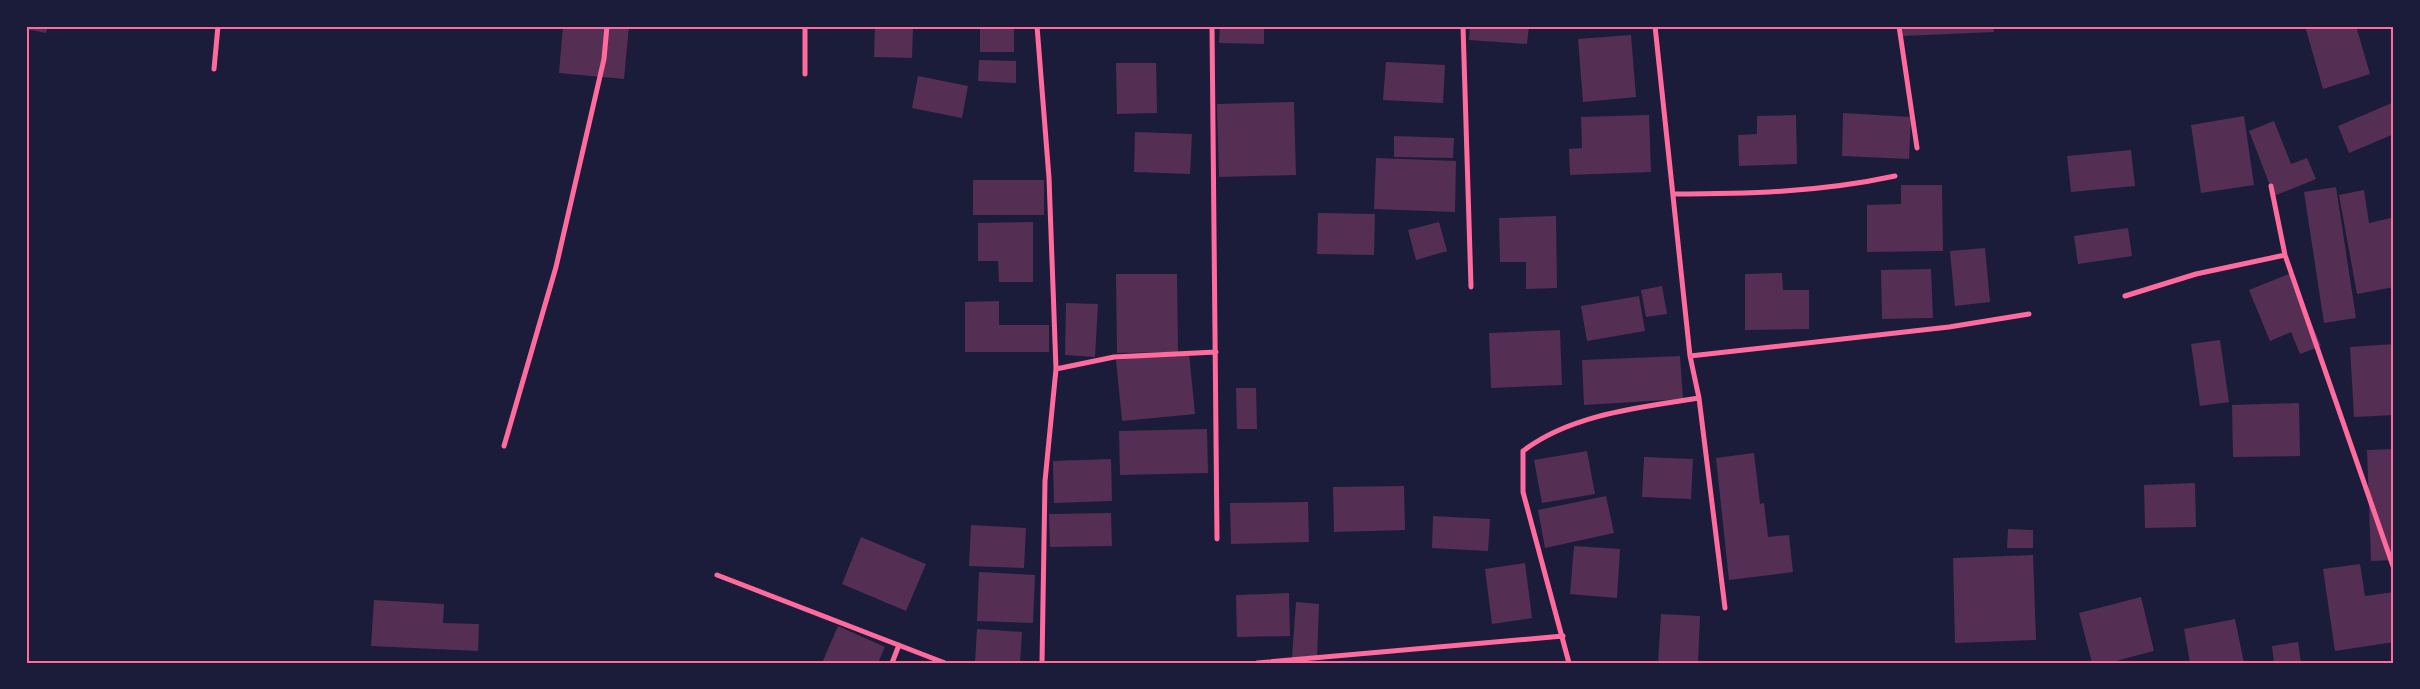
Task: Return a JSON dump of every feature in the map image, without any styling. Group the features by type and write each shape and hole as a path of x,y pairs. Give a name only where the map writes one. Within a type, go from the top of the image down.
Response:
{"street":[{"path":"214,68 218,26"},
{"path":"504,446 556,267 604,60 607,26"},
{"path":"805,26 805,74"},
{"path":"1037,26 1049,178 1056,369 1045,481 1042,663"},
{"path":"1212,26 1217,539"},
{"path":"1463,26 1471,287"},
{"path":"1655,26 1690,356 1699,398 1725,608"},
{"path":"1898,26 1916,148"},
{"path":"1673,194 1758,194 1864,182 1895,176"},
{"path":"2271,186 2285,255 2394,569"},
{"path":"2124,296 2196,274 2285,255"},
{"path":"1690,356 1950,327 2029,314"},
{"path":"1056,369 1114,358 1216,352"},
{"path":"1569,663 1522,492 1523,451 1538,439 1608,413 1699,398"},
{"path":"717,575 945,663"},
{"path":"1257,663 1563,636"},
{"path":"892,663 899,645"}],"building":[{"path":"26,26 48,26 46,33 26,29"},
{"path":"563,26 629,26 624,79 559,73"},
{"path":"875,26 913,26 912,58 874,57"},
{"path":"980,26 1014,26 1014,52 980,52"},
{"path":"1220,26 1264,26 1264,44 1219,43"},
{"path":"1470,26 1529,26 1527,44 1469,40"},
{"path":"1902,26 1993,26 1994,32 1903,36"},
{"path":"2305,26 2356,26 2370,74 2323,89"},
{"path":"1631,35 1636,97 1583,102 1578,39"},
{"path":"979,60 1016,61 1016,83 978,81"},
{"path":"1386,62 1445,65 1443,103 1383,100"},
{"path":"1116,63 1156,63 1157,113 1117,114"},
{"path":"918,76 968,86 962,118 912,108"},
{"path":"1294,102 1296,175 1219,177 1217,104"},
{"path":"2394,102 2394,134 2349,153 2338,126"},
{"path":"1843,113 1911,117 1909,159 1842,156"},
{"path":"1649,115 1651,172 1570,175 1569,149 1582,148 1581,117"},
{"path":"1796,115 1797,164 1739,166 1738,135 1757,134 1757,116"},
{"path":"2244,116 2254,185 2201,193 2191,125"},
{"path":"2274,121 2291,164 2307,158 2316,179 2274,196 2249,131"},
{"path":"1135,132 1192,134 1190,174 1134,172"},
{"path":"1394,136 1454,138 1453,158 1394,157"},
{"path":"2131,150 2135,186 2071,192 2067,156"},
{"path":"1376,158 1456,161 1455,212 1374,209"},
{"path":"973,180 1044,180 1044,215 973,215"},
{"path":"1901,185 1942,185 1943,251 1867,252 1867,205 1901,204"},
{"path":"2336,187 2356,318 2324,323 2304,192"},
{"path":"2364,190 2369,223 2391,218 2394,231 2394,287 2357,294 2339,195"},
{"path":"1318,213 1375,214 1374,255 1317,254"},
{"path":"1556,216 1557,288 1526,289 1526,262 1500,262 1499,218"},
{"path":"1033,222 1033,282 999,282 998,261 978,261 978,223"},
{"path":"1439,222 1447,251 1416,260 1408,230"},
{"path":"2128,228 2132,256 2078,264 2074,236"},
{"path":"1985,248 1990,302 1955,306 1950,251"},
{"path":"1931,269 1933,318 1882,319 1881,270"},
{"path":"1782,273 1783,290 1809,290 1809,329 1745,330 1745,274"},
{"path":"2291,273 2321,346 2300,354 2291,332 2270,341 2249,290"},
{"path":"1116,274 1177,274 1178,352 1117,353"},
{"path":"1662,286 1667,314 1646,317 1641,290"},
{"path":"1639,296 1645,331 1587,341 1581,306"},
{"path":"999,301 999,325 1049,325 1049,352 965,352 965,302"},
{"path":"1066,303 1098,304 1095,357 1065,355"},
{"path":"1560,330 1562,385 1491,388 1489,333"},
{"path":"2220,340 2229,402 2200,406 2191,344"},
{"path":"2394,344 2394,415 2354,417 2350,347"},
{"path":"1189,353 1195,414 1122,421 1116,360"},
{"path":"1680,356 1683,399 1584,405 1582,360"},
{"path":"1236,388 1256,388 1257,429 1237,429"},
{"path":"2299,403 2300,456 2233,457 2232,405"},
{"path":"1207,429 1208,473 1120,475 1119,431"},
{"path":"2394,449 2394,560 2371,561 2367,450"},
{"path":"1587,451 1595,494 1542,503 1534,460"},
{"path":"1754,453 1760,504 1764,503 1768,537 1789,535 1793,572 1729,580 1716,458"},
{"path":"1644,457 1693,459 1691,499 1642,497"},
{"path":"1111,459 1112,501 1054,503 1053,461"},
{"path":"2195,483 2196,527 2145,528 2144,485"},
{"path":"1404,486 1405,530 1334,532 1333,487"},
{"path":"1606,496 1614,533 1545,548 1538,510"},
{"path":"1308,502 1309,542 1231,544 1230,503"},
{"path":"1111,513 1112,546 1050,547 1049,514"},
{"path":"1433,516 1490,519 1488,551 1432,548"},
{"path":"971,525 1026,528 1024,568 969,566"},
{"path":"2008,529 2033,530 2033,548 2007,548"},
{"path":"861,537 926,564 906,611 842,584"},
{"path":"1574,546 1620,549 1617,598 1570,594"},
{"path":"2033,555 2036,640 1955,643 1953,558"},
{"path":"1525,563 1532,618 1492,624 1485,569"},
{"path":"2360,564 2365,596 2394,592 2394,642 2335,651 2323,569"},
{"path":"979,572 1035,575 1033,623 977,621"},
{"path":"1289,593 1290,636 1237,637 1236,595"},
{"path":"2141,597 2154,651 2108,663 2092,663 2079,613"},
{"path":"374,600 444,604 443,623 479,624 478,651 371,646"},
{"path":"1296,602 1319,604 1317,660 1292,658"},
{"path":"1661,614 1700,616 1698,663 1658,663"},
{"path":"2235,619 2244,663 2190,663 2184,629"},
{"path":"838,626 885,647 878,663 822,663"},
{"path":"977,629 1022,632 1020,663 975,663"},
{"path":"2298,642 2301,663 2274,663 2272,646"}]}
